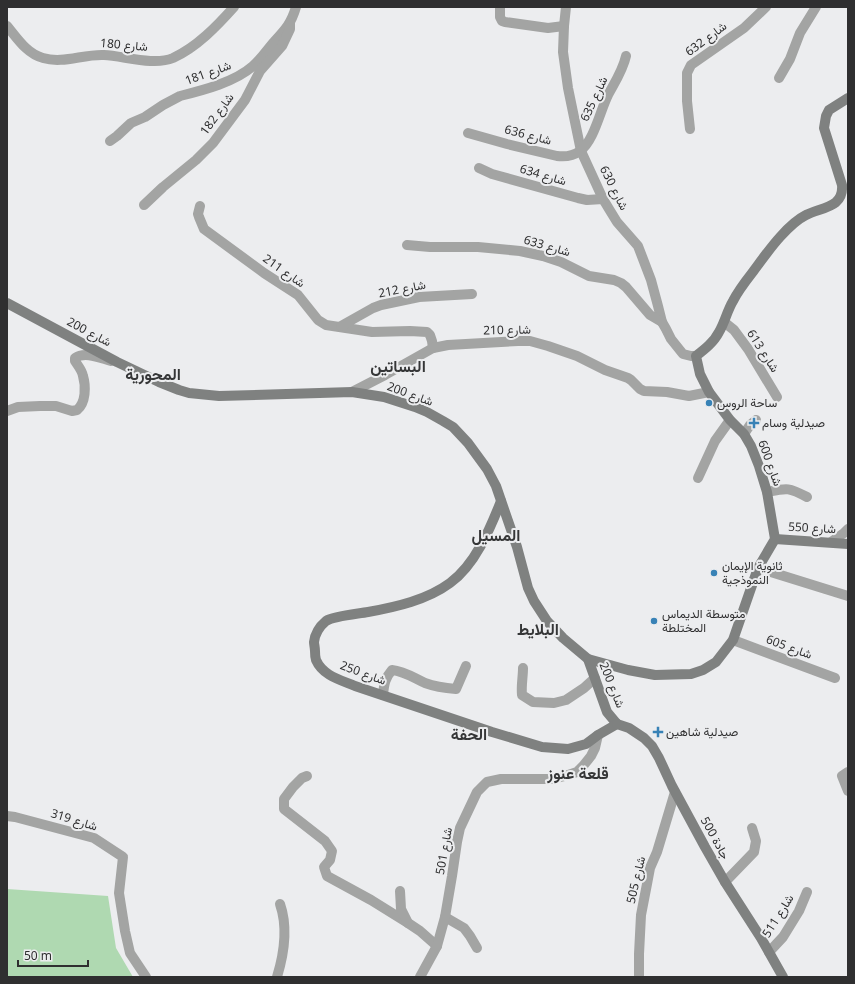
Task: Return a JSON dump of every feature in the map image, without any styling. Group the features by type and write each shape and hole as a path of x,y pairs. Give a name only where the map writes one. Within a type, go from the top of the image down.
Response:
{"main road":[{"path":"696,356 710,344 720,332 728,311 739,291 788,228 805,215 830,206 837,201 845,191 824,128 826,116 829,110 848,98"},
{"name":"شارع 200","path":"7,303 117,362 169,387 189,393 226,396 352,392 371,394 392,399 427,412 453,427 468,443 487,469 496,486 517,548 528,588 534,601 547,621 563,638 588,659 606,712 617,724"},
{"name":"شارع 600","path":"696,356 700,374 709,392 730,420 744,434 751,446 768,492 775,539"},
{"name":"شارع 250","path":"501,501 482,544 462,573 450,583 429,594 404,603 385,609 327,620 319,628 314,641 316,659 324,671 333,677 355,686 492,732 542,747 568,749 586,744 617,724"},
{"path":"588,659 628,670 654,675 691,674 703,670 716,662 733,640 758,568 775,539"},
{"name":"شارع 550","path":"775,539 848,544"},
{"name":"جادة 500","path":"617,724 629,728 644,738 652,746 705,847 725,882 762,938 783,977"}],"street":[{"name":"شارع 180","path":"7,26 26,48 42,58 65,60 103,55 147,60 165,60 185,51 199,41 217,26 234,7"},
{"name":"شارع 181","path":"110,141 131,123 174,99 223,83 243,74 256,63 290,23 296,7"},
{"path":"500,7 500,18 505,22 548,28 564,26"},
{"name":"شارع 630","path":"566,7 563,52 574,122 581,151 602,198 613,217 638,246 651,280 662,322 671,339 683,354 696,356"},
{"name":"شارع 632","path":"690,129 687,102 687,73 690,65 744,28 766,7"},
{"path":"779,78 790,59 800,33 816,7"},
{"name":"شارع 182","path":"144,205 196,160 213,143 244,100 260,71 282,46 290,29 290,23"},
{"name":"شارع 635","path":"581,151 589,141 608,96 619,77 625,63 626,56"},
{"name":"شارع 636","path":"468,133 507,144 564,157 581,151"},
{"name":"شارع 634","path":"480,168 492,174 578,198 587,200 602,198"},
{"name":"شارع 211","path":"200,206 198,214 204,229 264,273 298,295 322,323 326,325 341,326 372,332 427,332 430,335 433,348"},
{"name":"شارع 633","path":"407,245 430,248 478,247 504,249 520,251 562,262 589,276 614,280 621,283 650,314 662,322"},
{"name":"شارع 212","path":"341,326 381,305 419,297 472,294"},
{"name":"شارع 613","path":"724,322 734,330 748,349 777,397"},
{"name":"شارع 210","path":"352,392 433,348 442,345 518,341 535,342 577,356 605,370 632,380 640,389 644,391 690,396 709,392"},
{"path":"7,411 18,407 40,406 56,406 72,411 77,410 82,405 85,388 84,376 75,361 75,358 81,355 87,355 117,362"},
{"path":"698,478 715,441 730,420"},
{"path":"744,434 750,425 756,420"},
{"path":"768,492 787,489 794,490 807,497"},
{"path":"831,542 848,529"},
{"path":"758,568 848,596"},
{"name":"شارع 605","path":"733,640 835,678"},
{"path":"384,695 384,687 387,676 392,670 400,671 426,683 442,688 456,689 466,666"},
{"path":"523,668 522,695 533,702 554,703 566,700 584,688 595,678"},
{"name":"شارع 501","path":"420,977 437,946 446,917 460,828 477,792 487,782 501,779 552,780 576,772 591,756 595,748 598,735"},
{"path":"848,772 842,776 848,791"},
{"path":"308,776 302,778 284,799 284,809 325,841 332,851 330,860 324,867 327,876 408,922 437,946"},
{"name":"شارع 505","path":"639,977 641,915 650,868 675,792"},
{"name":"شارع 319","path":"7,816 94,838 124,857 119,893 125,931 130,953 146,977"},
{"path":"725,882 754,852 756,841 752,828"},
{"path":"400,891 401,909 408,922"},
{"name":"شارع 511","path":"769,952 783,937 799,911 807,892"},
{"path":"277,977 282,954 284,933 283,914 280,904"},
{"path":"446,917 464,928 477,948"}],"green space":[{"path":"7,889 108,896 116,948 133,977 7,977"}],"place":[{"name":"ساحة الروس","path":"709,403"},
{"name":"صيدلية وسام","path":"754,423"},
{"name":"ثانوية الإيمان النموذجية","path":"714,573"},
{"name":"متوسطة الديماس المختلطة","path":"654,621"},
{"name":"صيدلية شاهين","path":"658,732"}],"district":[{"name":"البساتين","path":"398,366"},
{"name":"المحورية","path":"153,374"},
{"name":"المسيل","path":"496,535"},
{"name":"البلايط","path":"538,629"},
{"name":"الحفة","path":"469,734"},
{"name":"قلعة عنوز","path":"578,773"}]}
